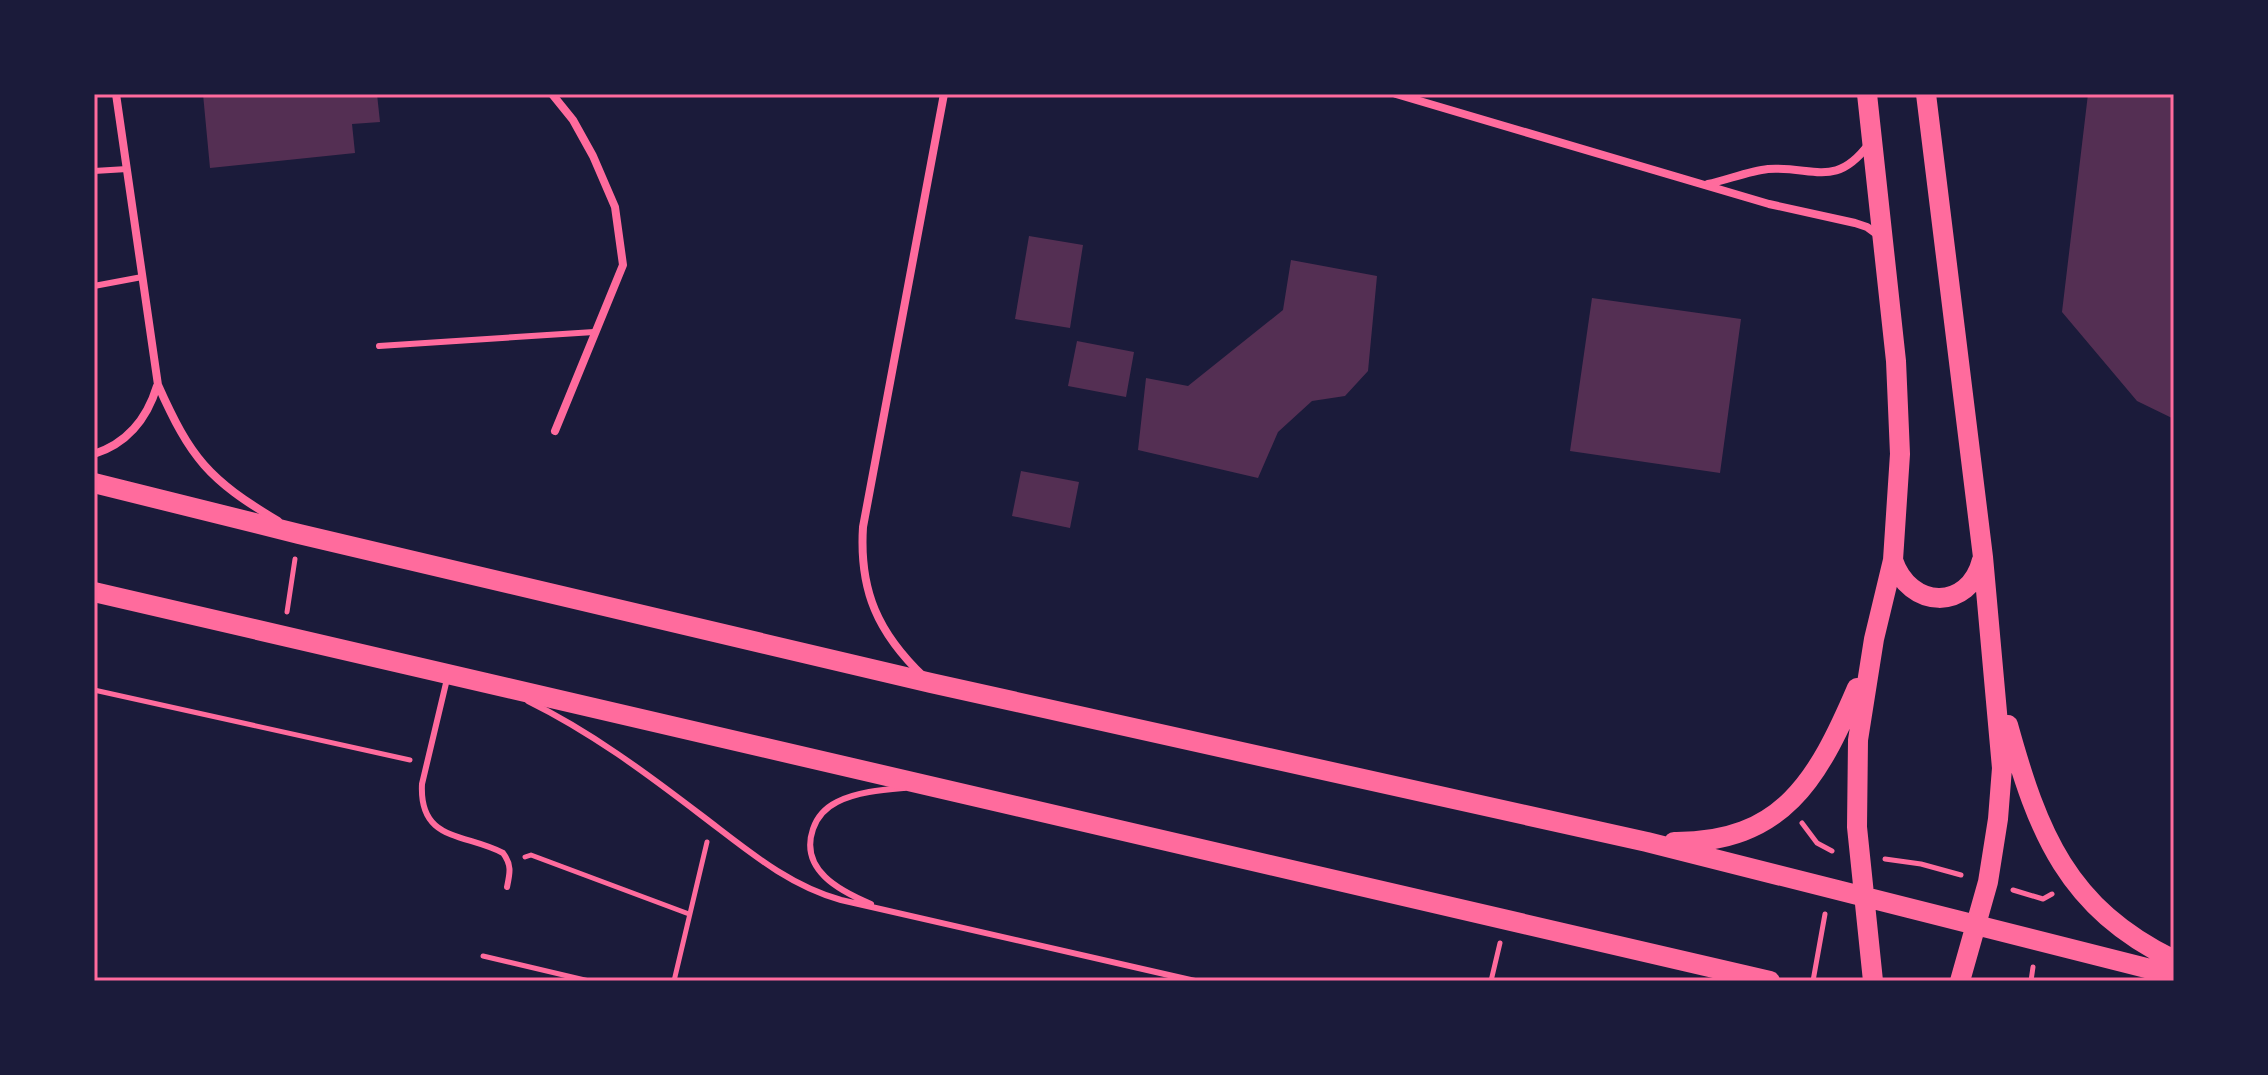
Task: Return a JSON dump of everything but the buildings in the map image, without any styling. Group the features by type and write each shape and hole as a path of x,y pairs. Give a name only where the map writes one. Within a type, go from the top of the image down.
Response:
{"main road":[{"path":"1867,94 1896,361 1900,454 1893,560 1874,639 1858,740 1856,784 1860,855 1873,981"},
{"path":"1926,94 1983,557 2002,768 1988,882 1960,981"},
{"path":"94,483 931,683 1647,842 2174,975"},
{"path":"1893,560 1898,575 1907,586 1933,598 1961,592 1972,583 1983,557"},
{"path":"94,594 481,679 1770,981"},
{"path":"1647,842 1729,837 1760,824 1788,804 1813,776 1831,745 1859,683 1874,639"},
{"path":"1996,680 2018,764 2053,851 2074,882 2103,914 2140,941 2174,960"}],"street":[{"path":"116,94 158,385 177,429 193,455 237,496 299,534"},
{"path":"552,94 580,132 615,207 623,265 555,431"},
{"path":"931,683 911,664 882,626 864,581 861,558 863,527 944,94"},
{"path":"1396,94 1769,204 1855,223 1867,227 1883,240"},
{"path":"1708,185 1767,169 1825,173 1844,169 1872,141"},
{"path":"94,454 111,449 136,429 151,405 158,385"}],"lane":[{"path":"94,171 127,169"},
{"path":"94,286 142,277"},
{"path":"379,346 594,332"},
{"path":"449,673 421,801 427,817 438,829 503,853 511,871 507,887"},
{"path":"481,679 551,712 601,741 769,867 802,887 841,900 1195,981"},
{"path":"885,910 841,890 819,871 809,847 816,821 829,807 845,798 890,789 935,786"}],"path":[{"path":"284,635 299,534"},
{"path":"94,690 427,764"},
{"path":"1788,804 1817,843 1835,854 1921,864 2043,899 2074,882"},
{"path":"674,981 711,823"},
{"path":"509,861 531,855 689,914"},
{"path":"1491,981 1505,918"},
{"path":"483,956 589,981"}]}
